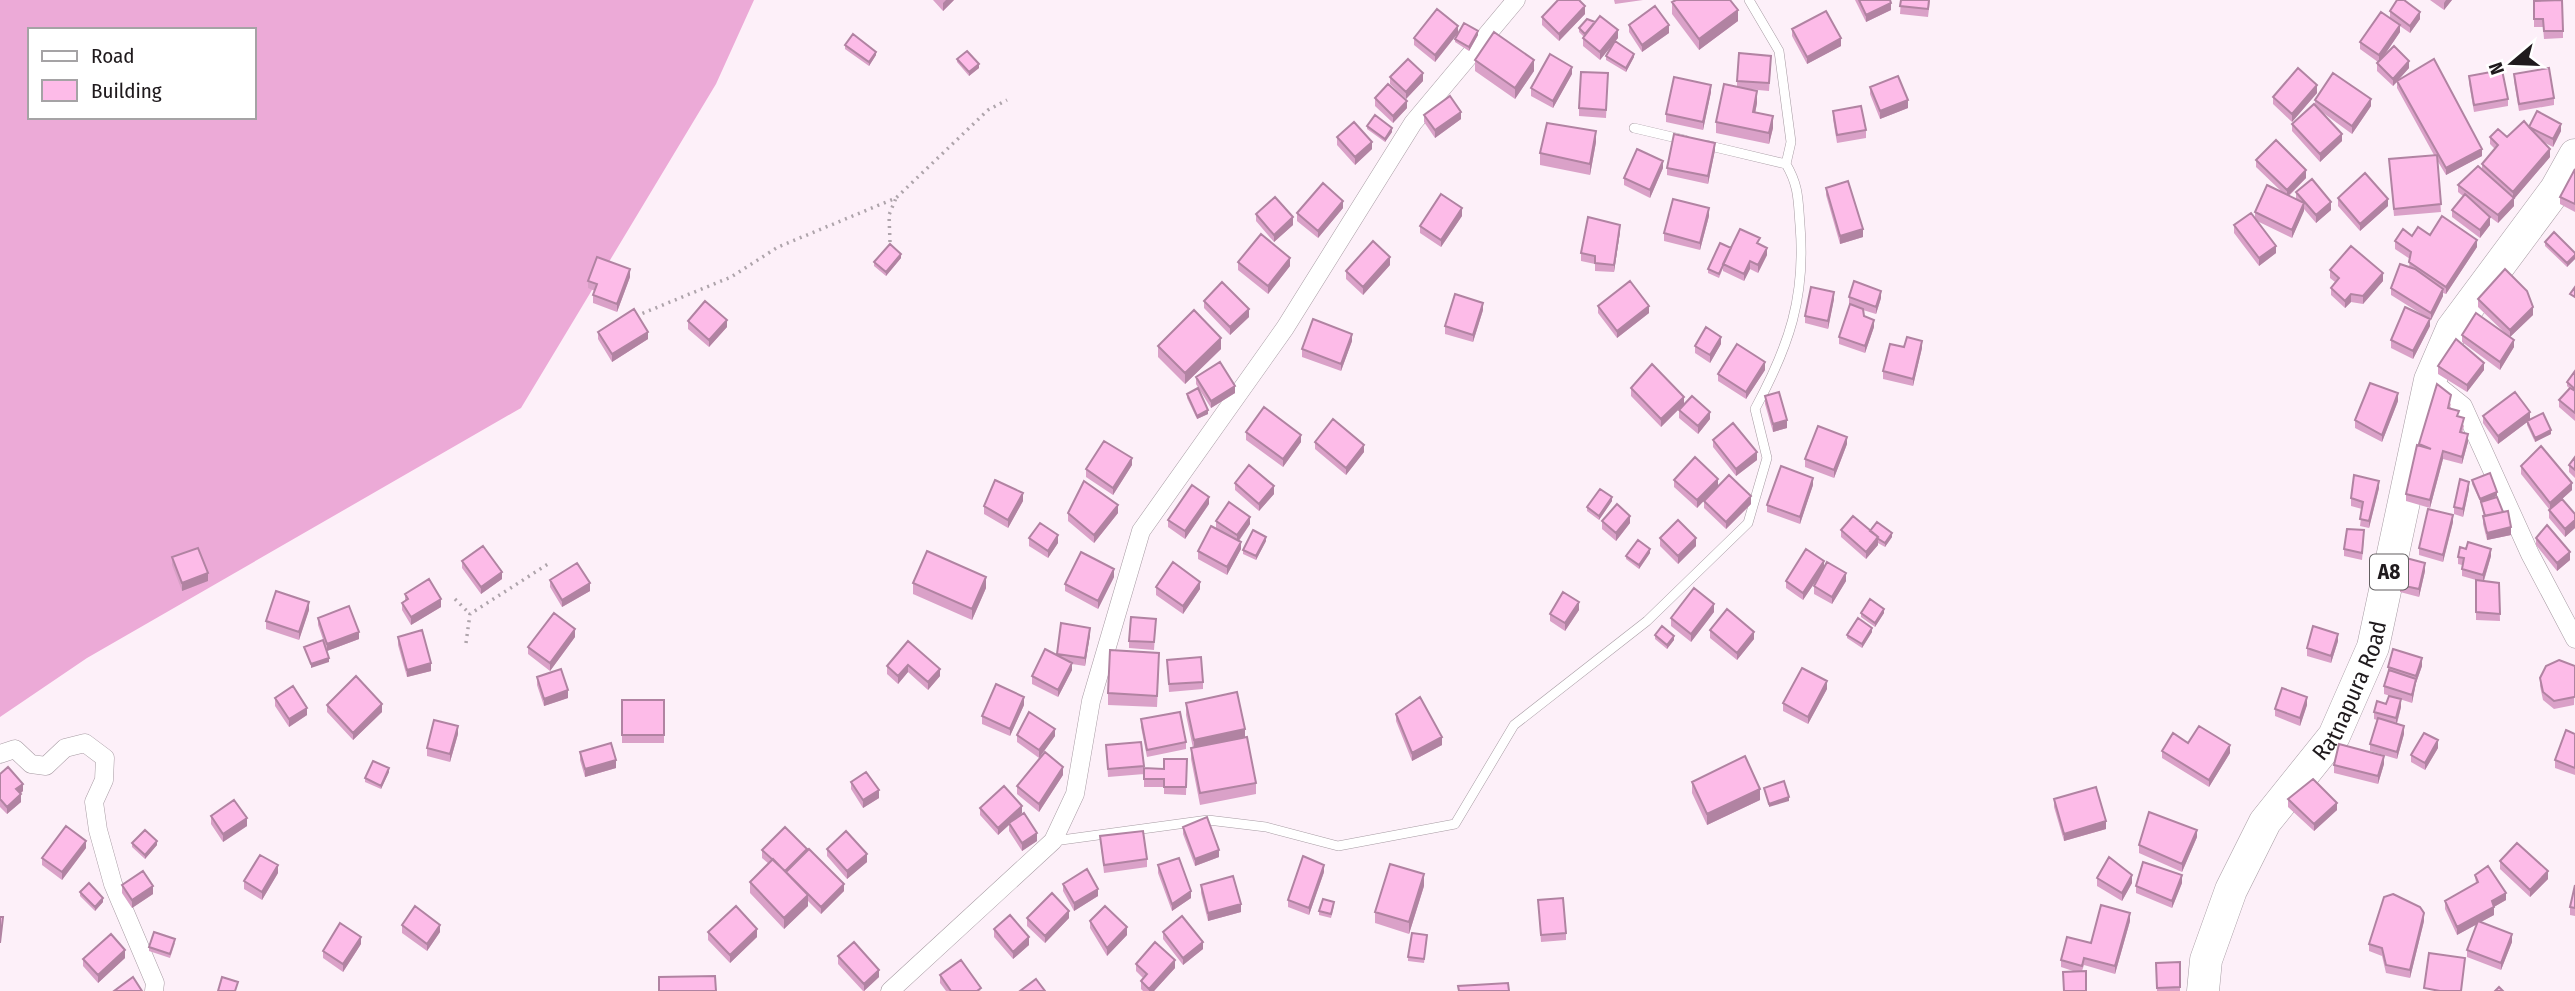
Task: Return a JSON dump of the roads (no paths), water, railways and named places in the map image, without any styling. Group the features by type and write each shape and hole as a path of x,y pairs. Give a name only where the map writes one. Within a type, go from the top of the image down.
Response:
{"highway":[{"name":"Ratnapura Road","path":"2203,991 2206,960 2236,879 2265,822 2334,736 2373,647 2430,380 2452,329 2556,188 2575,155"}],"street":[{"path":"890,991 1053,841 1075,794 1091,701 1141,531 1285,328 1413,123 1516,0"},
{"path":"2430,380 2463,405 2530,554 2575,639"},
{"path":"0,754 15,749 31,764 46,766 65,748 85,743 105,758 104,780 94,802 98,830 113,884 155,983 154,991"}],"lane":[{"path":"1053,841 1208,820 1266,827 1338,846 1455,824 1514,725 1647,621 1748,523 1767,457 1755,409 1780,362 1797,313 1803,263 1797,183 1786,164 1791,142 1779,51 1749,0"},
{"path":"1634,128 1786,164"}]}
